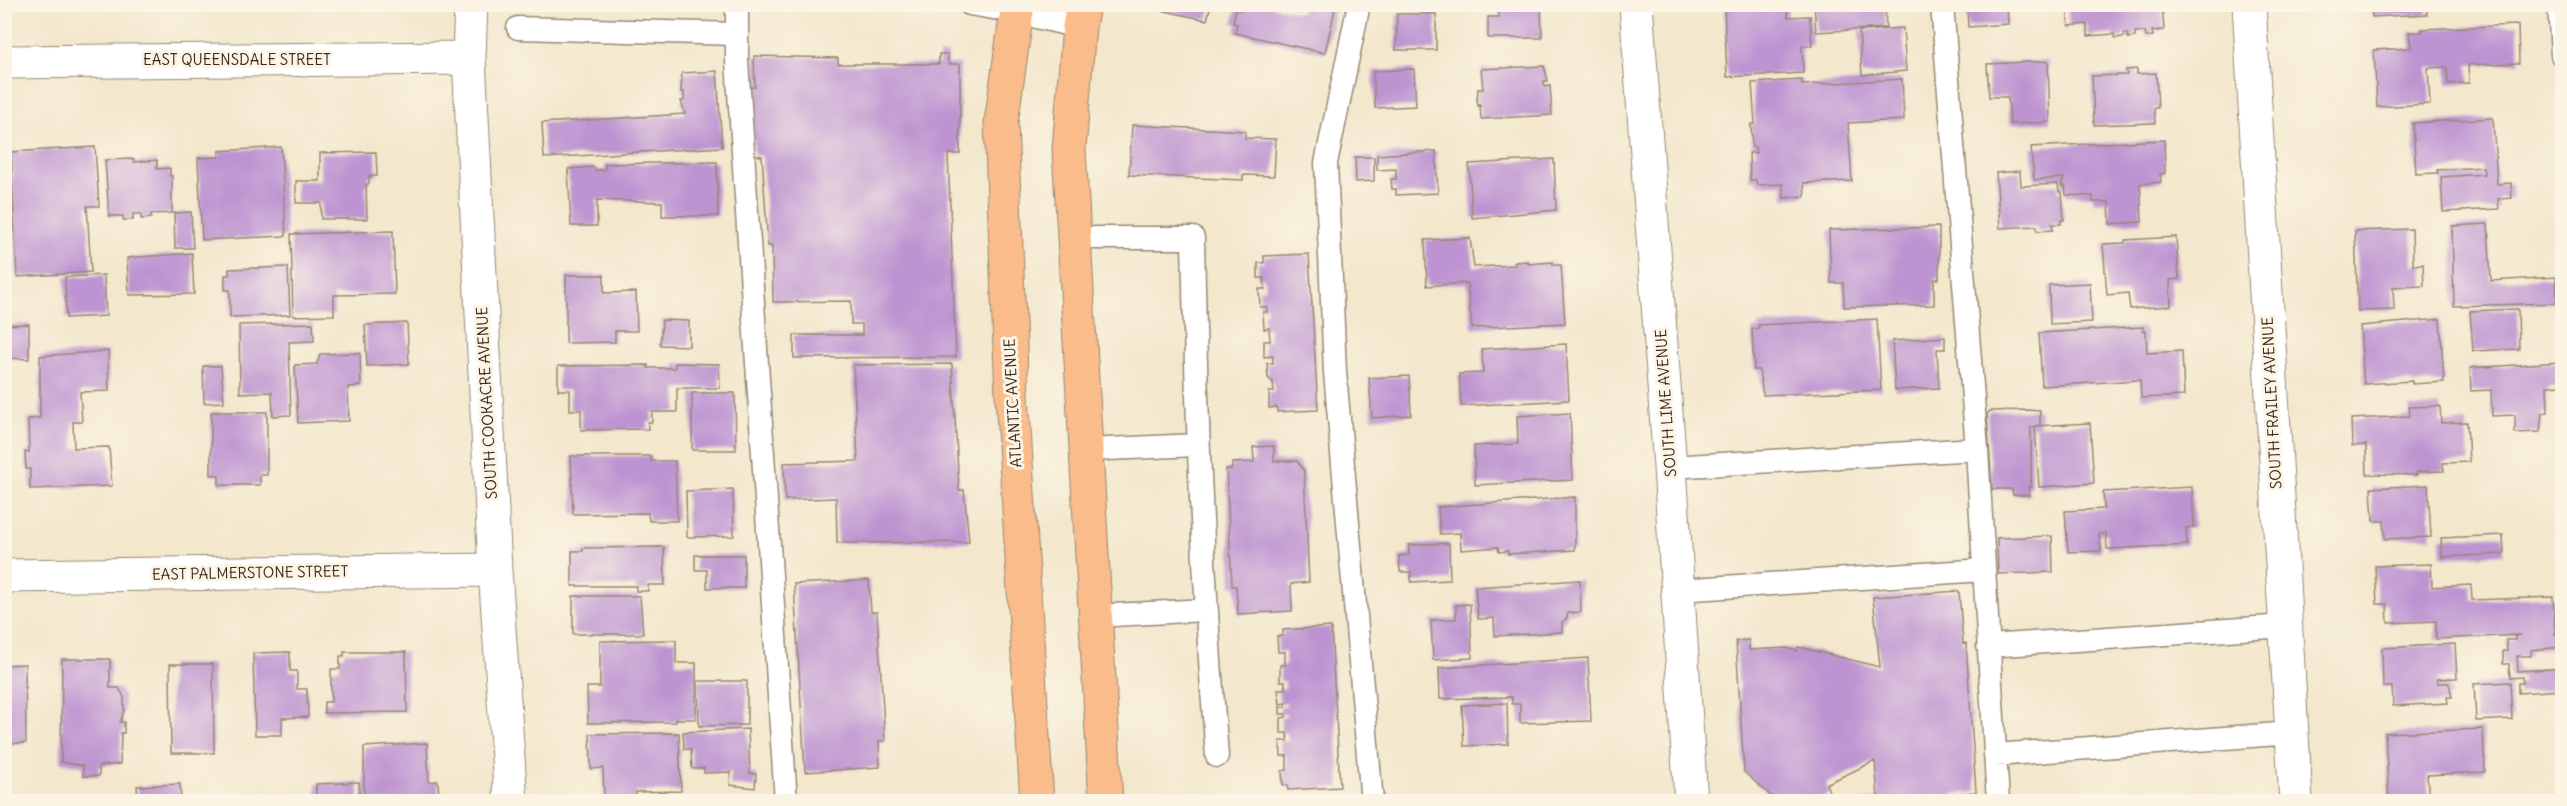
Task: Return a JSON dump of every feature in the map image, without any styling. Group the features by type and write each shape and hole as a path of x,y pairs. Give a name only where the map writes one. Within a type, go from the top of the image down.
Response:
{"main road":[{"name":"ATLANTIC AVENUE","path":"1017,8 1001,123 1012,396 1037,801"},
{"path":"1081,16 1069,149 1106,801"}],"street":[{"name":"SOUTH COOKACRE AVENUE","path":"471,4 469,58 495,570 511,801"},
{"name":"SOUTH LIME AVENUE","path":"1636,4 1671,466 1691,801"},
{"name":"SOUTH FRAILEY AVENUE","path":"2249,4 2296,801"},
{"name":"EAST QUEENSDALE STREET","path":"4,62 469,58"},
{"name":"EAST PALMERSTONE STREET","path":"4,576 495,570"}],"lane":[{"path":"737,4 737,34 786,801"},
{"path":"970,4 1081,16"},
{"path":"1359,4 1326,163 1335,372 1372,801"},
{"path":"1942,4 1977,449 1998,801"},
{"path":"2559,4 2562,55"},
{"path":"518,28 737,34"},
{"path":"1074,238 1192,238 1197,445 1205,610 1217,756"},
{"path":"1086,450 1197,445"},
{"path":"1671,466 1977,449"},
{"path":"1678,590 1984,570"},
{"path":"1095,616 1205,610"},
{"path":"1988,646 2286,626"},
{"path":"1995,756 2292,733"}],"building":[{"path":"1152,4 1211,4 1207,20 1151,8"},
{"path":"1242,4 1264,4 1301,13 1303,4 1335,9 1325,53 1235,33 1237,24 1233,23 1236,9 1240,10"},
{"path":"1472,4 1541,4 1542,38 1488,38 1488,17 1499,17 1499,8 1472,8"},
{"path":"1724,4 1787,4 1788,17 1810,16 1812,46 1802,46 1803,73 1727,77"},
{"path":"1814,4 1885,4 1886,28 1816,32"},
{"path":"1967,4 2007,4 2008,24 1968,27"},
{"path":"2067,4 2162,4 2164,30 2152,31 2153,36 2146,37 2145,32 2135,32 2135,37 2128,38 2127,33 2124,33 2124,37 2115,38 2114,34 2088,36 2087,24 2069,26"},
{"path":"2371,4 2426,4 2427,14 2372,17"},
{"path":"1397,14 1436,14 1436,50 1396,50"},
{"path":"2518,25 2519,63 2468,65 2469,83 2448,84 2447,67 2428,68 2430,104 2377,107 2374,50 2411,48 2409,32 2422,32 2422,29"},
{"path":"1903,28 1906,71 1862,75 1859,31"},
{"path":"939,54 948,54 948,64 960,64 960,154 948,154 956,357 794,358 794,335 862,335 862,324 851,324 851,301 773,302 772,246 768,246 762,156 754,155 749,87 755,87 754,56 838,58 838,64 939,64"},
{"path":"2048,61 2050,122 2010,124 2008,97 1989,97 1987,64"},
{"path":"1544,66 1548,81 1544,81 1545,87 1550,86 1552,115 1481,119 1480,105 1478,106 1477,100 1478,89 1483,89 1481,69"},
{"path":"1414,69 1416,106 1375,108 1373,71"},
{"path":"2137,69 2137,74 2156,73 2158,108 2154,108 2155,123 2094,125 2092,76 2127,75 2126,70"},
{"path":"717,71 722,147 544,158 542,123 685,114 681,101 684,101 684,92 681,92 682,73"},
{"path":"1902,79 1904,120 1848,123 1852,181 1804,183 1805,196 1784,198 1783,184 1757,185 1756,180 1750,180 1749,153 1756,153 1755,147 1752,147 1751,124 1755,124 1752,83 1802,80 1802,85"},
{"path":"2493,118 2497,184 2511,183 2512,198 2498,199 2499,209 2443,212 2441,177 2484,174 2483,167 2416,174 2413,123"},
{"path":"1132,125 1245,131 1245,138 1276,139 1274,176 1243,175 1243,180 1129,175"},
{"path":"2164,140 2165,173 2160,174 2161,182 2140,184 2142,222 2110,224 2109,202 2093,202 2093,196 2066,195 2065,186 2061,186 2064,178 2034,180 2031,147"},
{"path":"95,147 99,206 87,206 91,272 17,277 11,152"},
{"path":"281,147 286,236 202,240 198,158 219,157 219,151"},
{"path":"1436,151 1438,193 1396,195 1396,189 1392,189 1391,179 1396,179 1396,169 1377,170 1377,155"},
{"path":"376,152 377,176 369,176 369,184 366,184 367,219 321,219 321,203 296,203 296,181 320,181 320,153"},
{"path":"1355,157 1374,157 1374,181 1356,182"},
{"path":"134,159 134,162 157,160 157,169 170,168 172,213 151,214 151,218 141,219 141,214 133,214 133,220 123,220 123,216 109,216 105,160"},
{"path":"1554,159 1556,210 1472,218 1469,164"},
{"path":"717,162 718,216 662,216 662,202 597,200 597,226 571,226 568,169 594,167 595,170 605,170 605,164"},
{"path":"2020,171 2021,186 2058,184 2059,192 2062,192 2064,220 2061,220 2061,224 2052,224 2053,230 2037,231 2037,226 2000,228 1996,173"},
{"path":"191,212 193,248 175,248 174,213"},
{"path":"2488,224 2491,281 2556,277 2557,303 2454,306 2452,226"},
{"path":"1939,227 1939,279 1934,279 1934,305 1844,307 1843,283 1831,283 1829,230"},
{"path":"2412,229 2413,265 2423,264 2424,286 2393,287 2394,310 2358,311 2355,231"},
{"path":"393,231 395,294 334,295 334,315 293,316 291,234"},
{"path":"2176,237 2179,279 2170,280 2171,306 2130,309 2128,293 2107,295 2103,244 2125,243 2125,240"},
{"path":"1470,238 1474,267 1515,265 1514,262 1528,261 1528,264 1553,262 1553,265 1561,265 1565,323 1472,328 1467,283 1427,286 1425,240"},
{"path":"192,253 194,294 129,295 127,258"},
{"path":"1309,254 1318,410 1277,412 1277,407 1269,408 1269,392 1274,392 1273,382 1268,378 1267,363 1273,363 1273,356 1264,357 1264,341 1270,341 1269,328 1264,329 1263,312 1267,312 1267,307 1260,307 1259,289 1265,289 1264,278 1258,278 1258,263 1264,263 1264,256"},
{"path":"288,267 290,315 230,317 230,290 225,290 225,275 229,275 229,269"},
{"path":"104,275 106,316 66,318 65,277"},
{"path":"566,275 604,275 604,293 636,292 637,331 615,331 615,342 566,343"},
{"path":"4,277 8,277 9,318 4,318"},
{"path":"2090,283 2092,322 2050,324 2049,285"},
{"path":"2518,309 2519,349 2473,351 2470,311"},
{"path":"1877,319 1881,390 1763,395 1759,370 1754,370 1752,329 1759,328 1758,325"},
{"path":"2440,319 2444,382 2364,384 2360,326"},
{"path":"662,320 689,321 689,346 660,345"},
{"path":"313,323 314,341 289,342 291,415 273,416 272,392 240,393 239,325"},
{"path":"407,323 409,364 367,366 365,325"},
{"path":"29,324 29,359 4,358 4,325"},
{"path":"2143,327 2143,331 2146,331 2147,353 2182,351 2184,396 2141,398 2140,380 2042,386 2039,333"},
{"path":"1945,337 1945,349 1937,349 1939,388 1895,390 1892,341"},
{"path":"1566,344 1569,400 1461,406 1459,374 1483,373 1482,349"},
{"path":"108,351 109,391 80,392 82,422 73,422 74,448 109,447 112,486 30,489 30,469 26,469 25,452 29,452 28,419 40,418 40,356"},
{"path":"360,353 361,386 348,387 349,421 298,423 295,365 317,364 320,354"},
{"path":"2561,362 2562,385 2547,386 2548,412 2542,413 2540,432 2515,433 2515,415 2492,416 2491,390 2471,391 2470,368"},
{"path":"675,363 719,364 720,388 677,388 677,412 652,412 652,422 648,422 648,429 581,430 581,410 570,410 570,390 558,390 558,366 648,365 648,368 675,368"},
{"path":"952,364 959,490 964,490 969,542 837,543 836,498 785,500 784,463 858,461 853,365"},
{"path":"203,366 221,366 224,402 204,403"},
{"path":"1409,376 1411,415 1372,418 1369,378"},
{"path":"692,393 735,393 736,450 692,450"},
{"path":"2440,406 2441,423 2467,422 2469,462 2443,463 2444,471 2417,472 2417,475 2367,474 2366,445 2352,446 2351,419 2410,416 2409,407"},
{"path":"1990,411 2040,411 2040,425 2031,427 2029,495 2013,495 2012,489 1992,489 1987,414"},
{"path":"211,412 267,412 267,475 260,475 260,485 219,485 219,475 211,475"},
{"path":"1570,413 1573,480 1475,485 1474,446 1518,444 1517,416"},
{"path":"2090,423 2094,483 2039,487 2035,426"},
{"path":"1274,446 1274,461 1297,461 1304,471 1309,582 1291,584 1292,611 1238,614 1236,586 1232,586 1226,469 1232,469 1232,463 1254,462 1253,447"},
{"path":"571,456 651,456 651,461 675,461 677,521 649,521 648,513 573,514"},
{"path":"2428,485 2431,537 2385,539 2384,521 2373,521 2371,488"},
{"path":"2192,487 2194,527 2186,528 2187,545 2107,549 2106,533 2099,534 2101,551 2068,552 2065,511 2104,509 2103,492"},
{"path":"733,489 734,536 687,537 686,491"},
{"path":"1575,497 1575,550 1508,554 1508,551 1499,552 1498,547 1461,550 1460,533 1440,534 1438,507"},
{"path":"2503,535 2504,554 2442,557 2441,538"},
{"path":"2052,536 2053,572 1998,574 1997,538"},
{"path":"1449,543 1450,580 1411,582 1411,572 1400,572 1399,556 1409,555 1409,545"},
{"path":"664,547 665,585 648,585 648,591 636,591 636,586 572,586 572,551 583,551 583,548"},
{"path":"695,555 744,555 744,588 707,588 707,570 695,570"},
{"path":"2431,564 2432,587 2471,585 2472,600 2553,597 2555,634 2562,634 2562,647 2531,650 2531,656 2517,656 2518,671 2562,668 2562,690 2518,693 2518,683 2523,683 2522,677 2510,678 2509,664 2503,664 2503,651 2507,651 2506,640 2515,640 2515,636 2521,635 2436,639 2436,621 2388,623 2387,604 2377,604 2375,566"},
{"path":"869,580 871,612 877,612 885,741 879,741 880,767 805,772 794,584"},
{"path":"1580,580 1581,612 1568,613 1567,618 1562,622 1562,632 1495,636 1494,618 1478,619 1475,587"},
{"path":"1959,591 1963,644 1966,643 1976,792 1953,794 1953,802 1858,802 1878,798 1875,761 1826,784 1830,794 1813,802 1778,802 1744,772 1736,641 1749,640 1749,650 1787,648 1797,651 1798,647 1880,667 1873,597"},
{"path":"573,596 640,596 643,634 573,634"},
{"path":"1470,604 1472,658 1433,660 1431,620 1456,619 1456,605"},
{"path":"1331,627 1340,787 1288,790 1288,785 1283,785 1282,771 1287,770 1287,756 1281,756 1280,741 1288,741 1287,733 1281,733 1281,718 1286,717 1286,714 1280,714 1280,707 1286,707 1286,703 1280,704 1278,689 1285,689 1285,681 1280,681 1280,665 1285,665 1285,652 1278,652 1277,636 1283,636 1283,630"},
{"path":"676,640 676,663 696,663 696,719 676,719 676,722 588,723 587,687 600,687 600,641"},
{"path":"2455,644 2457,678 2437,679 2438,683 2449,683 2452,697 2447,697 2448,703 2393,706 2392,687 2383,687 2382,648"},
{"path":"290,652 290,671 297,671 297,689 307,689 308,717 282,718 282,735 255,735 253,653"},
{"path":"344,652 406,652 407,712 324,713 324,702 331,702 331,669 340,669 340,656 344,656"},
{"path":"1588,658 1591,721 1520,723 1520,704 1512,704 1512,697 1440,699 1439,668"},
{"path":"62,659 110,659 110,688 119,688 124,697 124,711 120,722 124,722 124,733 121,733 120,764 99,766 99,776 83,776 83,766 61,762"},
{"path":"25,664 26,743 4,744 4,665"},
{"path":"170,664 213,664 214,753 171,753"},
{"path":"698,681 747,681 747,725 699,726"},
{"path":"2510,682 2512,719 2476,721 2474,684"},
{"path":"1507,703 1508,744 1464,746 1462,705"},
{"path":"748,729 750,773 756,774 755,788 730,785 731,772 704,773 704,768 692,769 691,749 684,749 683,732"},
{"path":"2483,729 2485,772 2427,775 2429,798 2389,801 2385,733"},
{"path":"679,733 681,791 636,792 637,802 604,802 603,768 591,769 590,734"},
{"path":"427,743 429,782 438,781 439,798 430,798 430,802 364,802 364,747"},
{"path":"359,782 359,802 316,802 316,784"},
{"path":"180,784 181,802 138,802 137,786"}]}
